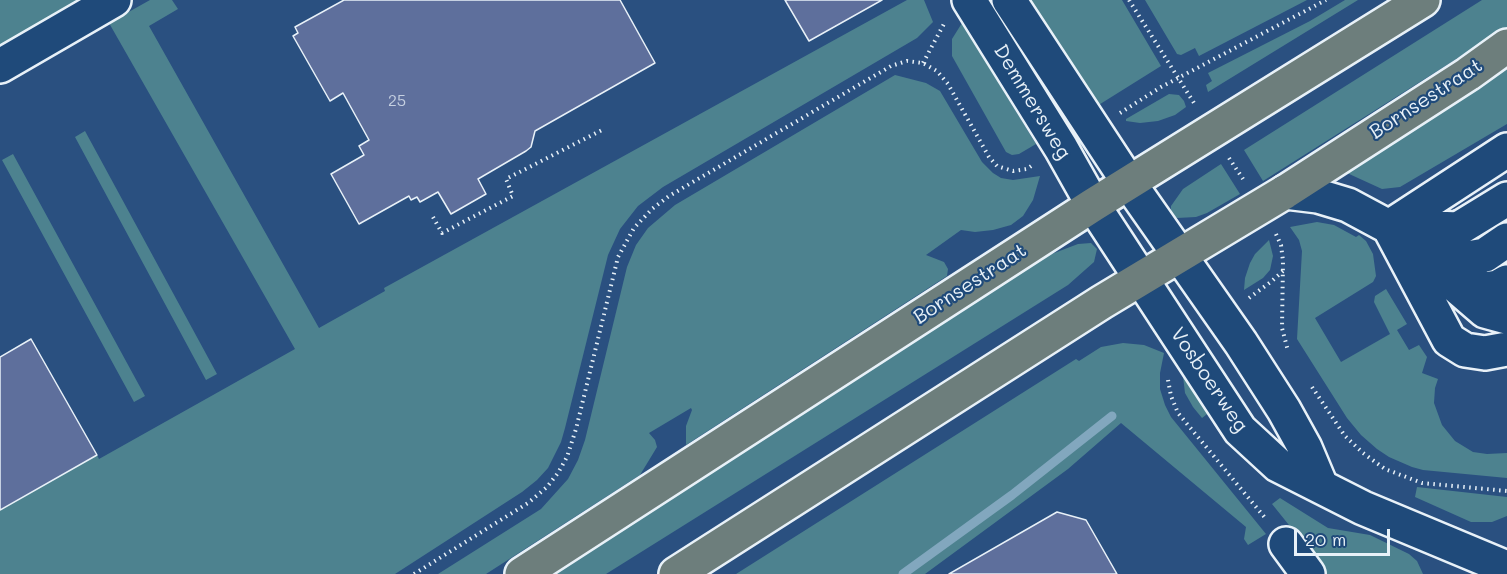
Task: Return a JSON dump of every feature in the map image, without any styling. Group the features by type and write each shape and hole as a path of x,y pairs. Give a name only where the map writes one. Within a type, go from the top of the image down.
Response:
{"main road":[{"name":"Bornsestraat","path":"522,574 1093,205 1422,0"},
{"name":"Bornsestraat","path":"676,574 1141,278 1272,199 1468,74 1507,46"}],"street":[{"path":"0,66 71,11 114,0"},
{"name":"Demmersweg","path":"1009,0 1129,183 1180,254"},
{"name":"Demmersweg","path":"958,10 1061,148 1093,205 1141,278"},
{"path":"1389,226 1507,150"},
{"path":"1272,199 1318,196 1348,205 1389,226 1468,258 1485,255 1507,240"},
{"path":"1389,226 1458,229 1507,199"},
{"path":"1389,226 1483,289 1498,287 1507,282"},
{"path":"1389,226 1454,286 1485,311 1507,316"},
{"path":"1389,226 1449,340 1465,350 1485,353 1507,350"},
{"path":"1180,254 1284,410 1305,448 1321,486"},
{"name":"Vosboerweg","path":"1141,278 1240,430 1278,465 1466,563 1507,568"},
{"path":"1286,544 1308,574"}],"path":[{"path":"1129,0 1212,131 1272,199 1284,270 1282,328 1286,347 1291,357"},
{"path":"1178,78 1326,0"},
{"path":"414,574 528,503 547,487 558,473 567,456 576,429 618,257 630,233 646,214 669,196 891,66 907,61 923,63 958,10"},
{"path":"433,217 442,233 513,196 506,179 602,130"},
{"path":"1306,380 1345,436 1385,469 1422,483 1507,491"}],"green space":[{"path":"0,0 87,0 0,49"},
{"path":"150,0 172,0 178,9 149,26 319,328 385,291 384,288 907,0 924,0 933,22 917,38 663,187 638,206 620,229 608,255 565,428 548,468 522,492 395,574 0,574 0,509 97,455 99,459 295,349 109,23"},
{"path":"1022,0 1122,0 1161,66 1097,106"},
{"path":"1145,0 1307,0 1199,56 1195,48 1181,55 1177,54"},
{"path":"1345,0 1358,0 1208,92 1206,85 1212,81 1208,73 1310,21"},
{"path":"1482,0 1507,0 1507,27 1263,181 1244,150"},
{"path":"962,23 1036,144 1019,154 1012,155 1006,152 952,56 952,39"},
{"path":"1507,67 1507,124 1400,187 1382,189 1347,173"},
{"path":"895,75 926,83 940,91 982,162 993,173 1001,178 1013,180 1040,176 1033,200 1023,216 1011,225 993,230 975,232 961,230 926,255 944,262 948,269 947,276 686,445 686,426 691,408 649,433 657,447 640,475 486,574 438,574 541,509 568,479 585,440 627,267 636,245 648,228 675,205"},
{"path":"1169,94 1179,95 1186,107 1175,115 1158,121 1140,123 1126,121 1126,119"},
{"path":"85,131 217,374 206,380 75,137"},
{"path":"13,154 145,396 134,402 2,160"},
{"path":"1221,164 1240,194 1196,217 1177,218 1173,215 1171,206 1183,189"},
{"path":"1317,222 1334,225 1356,237 1359,235 1366,241 1373,254 1376,276 1373,282 1315,318 1341,362 1390,334 1374,302 1375,296 1386,289 1407,324 1397,330 1409,350 1419,345 1427,357 1422,373 1438,379 1434,403 1442,425 1455,441 1473,452 1507,453 1507,478 1412,467 1377,449 1347,418 1297,339 1302,251 1299,240 1290,227"},
{"path":"1269,240 1273,256 1270,270 1263,278 1244,290 1250,263 1255,254"},
{"path":"1091,243 1097,249 1094,262 1068,285 606,574 555,574 1049,255 1078,244"},
{"path":"1123,343 1144,345 1164,353 1160,389 1171,417 1266,534 1248,545 1244,539 1246,527 1121,423 1068,469 925,574 736,574 1076,359 1079,361 1101,347"},
{"path":"1182,368 1211,411 1202,418 1185,393"},
{"path":"1417,487 1507,497 1507,516 1492,522 1471,522 1415,497"},
{"path":"1280,498 1328,528 1370,535 1409,554 1417,561 1423,574 1326,574 1314,551 1297,535 1272,504"}],"building":[{"path":"344,0 620,0 655,63 535,131 531,147 478,179 486,194 451,214 438,192 420,202 417,197 411,200 409,196 359,224 331,174 364,155 359,146 369,140 343,93 330,101 293,36 298,33 295,27"},
{"path":"785,0 882,0 809,41"},
{"path":"31,339 97,455 0,510 0,357"},
{"path":"1057,512 1086,520 1117,574 949,574"}],"waterway":[{"path":"903,574 1012,495 1112,416"}]}
